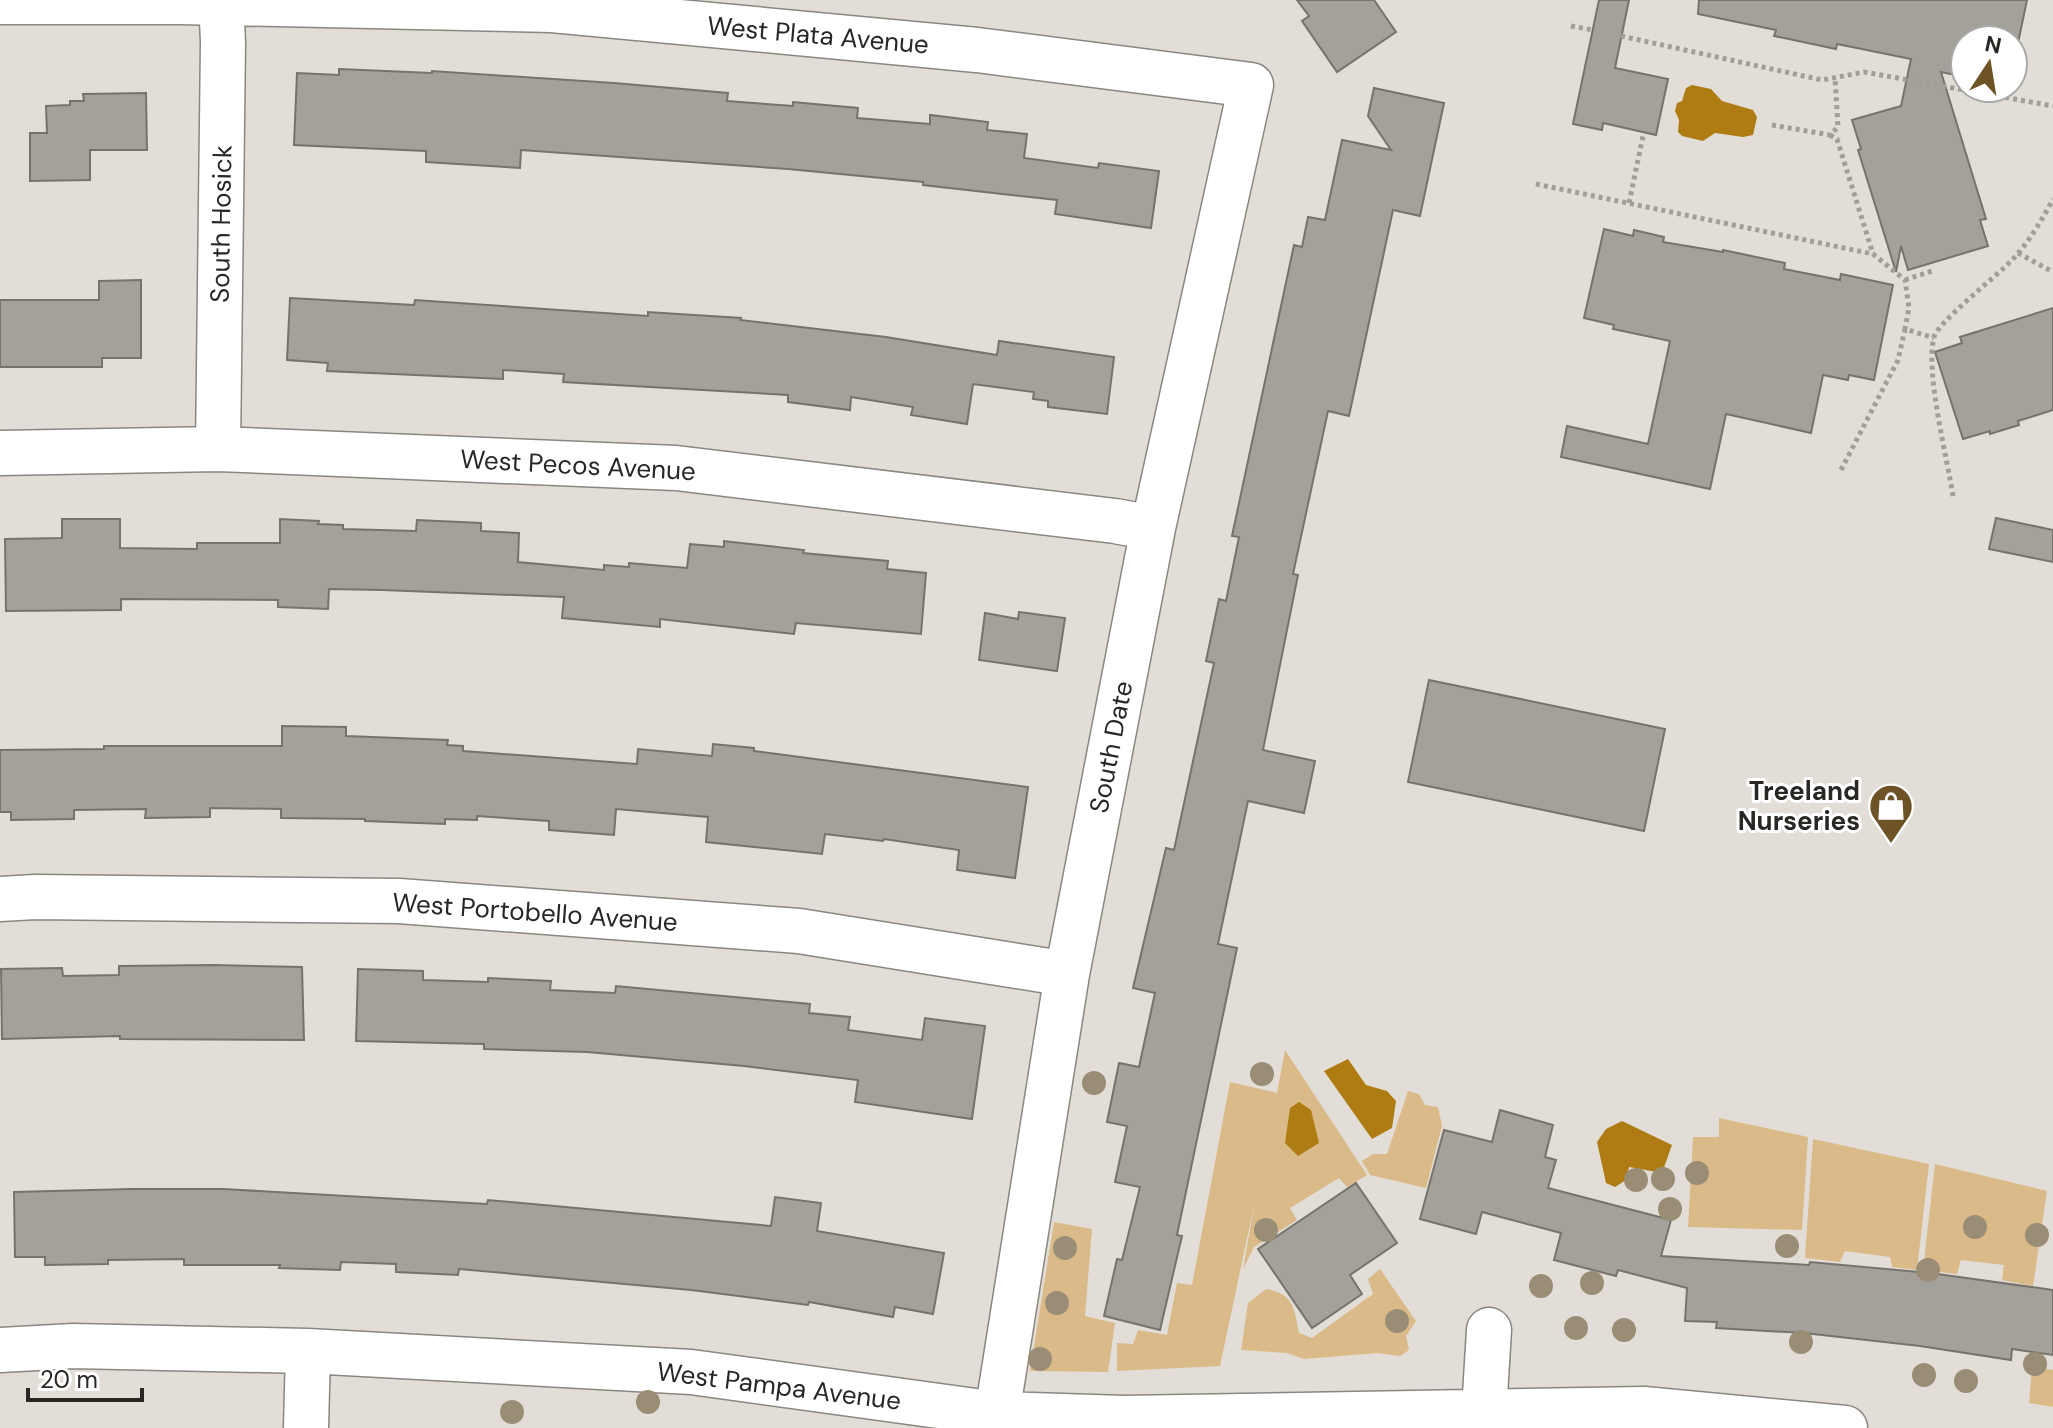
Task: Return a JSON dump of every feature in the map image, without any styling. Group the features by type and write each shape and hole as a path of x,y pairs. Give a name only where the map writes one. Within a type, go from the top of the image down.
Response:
{"street":[{"name":"West Plata Avenue","path":"0,2 220,2 552,10 977,50 1251,85"},
{"name":"South Hosick","path":"218,449 223,42 220,2"},
{"name":"South Date","path":"997,1414 1067,974 1153,528 1251,85"},
{"name":"West Pecos Avenue","path":"0,453 218,449 676,468 1153,528"},
{"name":"West Portobello Avenue","path":"0,899 399,901 799,931 1067,974"},
{"path":"1484,1412 1489,1330"},
{"name":"West Pampa Avenue","path":"0,1350 73,1346 308,1351 691,1372 997,1414 1125,1418 1644,1409 1845,1428"},
{"path":"306,1428 308,1351"}],"path":[{"path":"1571,26 1593,30"},
{"path":"1621,36 1822,80 1864,72 2053,106"},
{"path":"1830,135 1838,127 1835,78"},
{"path":"1772,125 1830,135 1837,139 1873,254"},
{"path":"1629,203 1643,136"},
{"path":"1536,184 1873,254 1905,280 1909,308 1898,360 1841,470"},
{"path":"1953,496 1935,381 1934,338 1941,325 2018,253 2053,199"},
{"path":"2018,253 2053,272"},
{"path":"1905,280 1935,270"},
{"path":"1905,329 1934,338"}],"shaded area":[{"path":"1692,85 1711,89 1722,101 1753,110 1757,117 1753,135 1743,137 1715,133 1703,141 1682,136 1678,132 1679,120 1675,111 1686,88"},
{"path":"1285,1050 1367,1175 1347,1187 1339,1178 1290,1208 1297,1220 1254,1247 1243,1269 1255,1201 1220,1366 1117,1371 1117,1343 1133,1344 1138,1330 1167,1335 1177,1283 1192,1285 1230,1082 1277,1093"},
{"path":"1348,1059 1366,1085 1387,1091 1396,1101 1392,1128 1372,1139 1324,1071"},
{"path":"1408,1091 1419,1094 1425,1105 1438,1107 1442,1126 1426,1188 1370,1175 1362,1161 1373,1154 1387,1154"},
{"path":"1299,1102 1311,1110 1319,1143 1298,1156 1285,1143 1290,1108"},
{"path":"1719,1118 1808,1137 1802,1230 1688,1227 1693,1137 1719,1137"},
{"path":"1622,1121 1672,1145 1662,1173 1629,1167 1626,1180 1615,1187 1606,1183 1597,1142 1606,1129"},
{"path":"1813,1139 1929,1164 1917,1270 1892,1267 1890,1257 1845,1251 1840,1262 1805,1258"},
{"path":"1935,1164 2047,1191 2033,1286 2002,1280 2004,1265 1961,1260 1957,1274 1923,1270"},
{"path":"1054,1222 1092,1229 1085,1316 1115,1323 1108,1372 1030,1371"},
{"path":"1380,1269 1416,1321 1406,1336 1409,1350 1400,1356 1378,1353 1304,1359 1287,1353 1241,1350 1248,1303 1266,1289 1287,1299 1294,1309 1299,1333 1312,1338 1373,1294 1368,1279"},
{"path":"2032,1366 2053,1370 2053,1407 2029,1403"}],"building":[{"path":"1297,0 1374,0 1396,32 1337,72 1302,21 1309,16"},
{"path":"1599,0 1629,0 1615,68 1668,79 1656,135 1603,123 1602,130 1573,124"},
{"path":"1699,0 2027,0 2022,24 1949,24 1949,74 1941,72 1986,219 1980,220 1988,246 1908,270 1901,246 1896,272 1858,150 1861,149 1852,120 1901,106 1911,59 1837,44 1836,49 1774,36 1776,30 1698,14"},
{"path":"339,69 432,71 614,83 728,93 727,101 793,106 793,102 858,108 857,118 930,124 930,115 988,122 987,130 1027,134 1024,158 1098,168 1099,163 1159,171 1151,228 1055,214 1057,200 923,185 923,182 521,150 520,168 426,162 426,151 294,145 297,73 339,75"},
{"path":"1374,88 1444,103 1420,216 1393,210 1349,416 1328,411 1293,574 1298,575 1263,750 1315,761 1304,813 1248,801 1218,944 1237,948 1177,1235 1182,1236 1160,1330 1104,1316 1117,1259 1122,1260 1140,1187 1115,1182 1127,1126 1107,1122 1119,1063 1139,1067 1155,993 1133,988 1166,848 1174,850 1214,663 1206,661 1219,599 1226,601 1239,537 1232,536 1294,245 1302,247 1308,217 1325,220 1342,140 1391,150 1368,116"},
{"path":"146,93 147,150 90,150 90,180 30,181 30,133 47,133 46,106 84,101 83,94"},
{"path":"1604,229 1633,236 1634,230 1664,237 1663,242 1785,263 1784,269 1840,280 1841,274 1893,285 1874,380 1849,375 1848,380 1823,375 1811,433 1726,414 1710,489 1561,457 1567,426 1648,444 1670,341 1613,329 1614,325 1584,318"},
{"path":"141,280 141,358 102,358 102,367 0,367 0,300 99,300 99,281"},
{"path":"290,298 414,305 415,300 648,316 648,312 741,318 997,355 999,341 1114,357 1107,414 1048,407 1048,401 1033,399 1034,392 973,384 967,424 911,415 913,407 851,397 850,410 788,402 788,395 563,382 564,374 503,370 503,379 327,371 328,363 287,360"},
{"path":"2053,308 2053,410 2018,421 2019,425 1963,439 1935,352 1962,343 1960,337"},
{"path":"1996,518 2053,530 2053,562 1989,549"},
{"path":"62,519 120,519 120,548 197,549 197,543 280,543 280,519 319,521 318,524 343,525 343,529 416,531 417,520 481,523 481,531 519,533 518,562 604,570 604,565 629,567 629,563 687,568 690,544 724,547 724,541 888,561 887,569 926,573 921,634 796,623 794,634 660,619 660,627 562,618 564,597 382,590 329,589 328,609 278,607 278,600 121,599 121,610 6,611 5,539 62,538"},
{"path":"1019,612 1065,618 1057,671 979,660 985,613 1018,619"},
{"path":"1429,680 1665,729 1644,831 1408,782"},
{"path":"282,726 346,727 346,736 448,740 447,745 463,746 463,751 637,764 638,749 712,756 713,744 1028,787 1015,878 957,870 959,850 825,834 822,854 706,842 708,817 616,809 614,835 549,830 549,821 477,816 477,820 445,819 445,824 281,818 281,809 210,808 210,817 145,818 146,809 74,810 74,819 11,820 11,812 0,812 0,750 104,749 104,746 282,746"},
{"path":"119,966 302,967 304,1040 120,1039 120,1036 2,1039 1,969 62,968 63,976 119,975"},
{"path":"358,969 423,971 423,980 488,982 488,978 551,981 550,990 615,993 616,986 810,1004 809,1013 850,1017 848,1030 922,1040 925,1018 985,1026 972,1119 855,1102 858,1080 587,1052 484,1049 484,1044 356,1041"},
{"path":"1500,1110 1553,1125 1545,1157 1556,1160 1548,1188 1671,1220 1661,1256 1809,1265 1810,1262 1930,1273 2053,1290 2053,1355 2012,1349 2011,1360 1804,1333 1716,1328 1717,1322 1685,1321 1687,1288 1618,1270 1616,1276 1554,1260 1561,1233 1482,1212 1476,1234 1420,1219 1444,1130 1492,1142"},
{"path":"1356,1183 1397,1243 1350,1275 1362,1294 1312,1328 1258,1249"},
{"path":"223,1189 487,1204 488,1200 771,1226 775,1197 821,1203 817,1231 944,1253 933,1314 895,1307 893,1317 809,1302 808,1305 691,1290 459,1269 458,1275 396,1272 396,1264 341,1262 340,1270 279,1268 280,1265 184,1265 184,1259 45,1265 45,1257 15,1257 14,1192"}],"place":[{"name":"Treeland Nurseries","path":"1891,845"}]}
